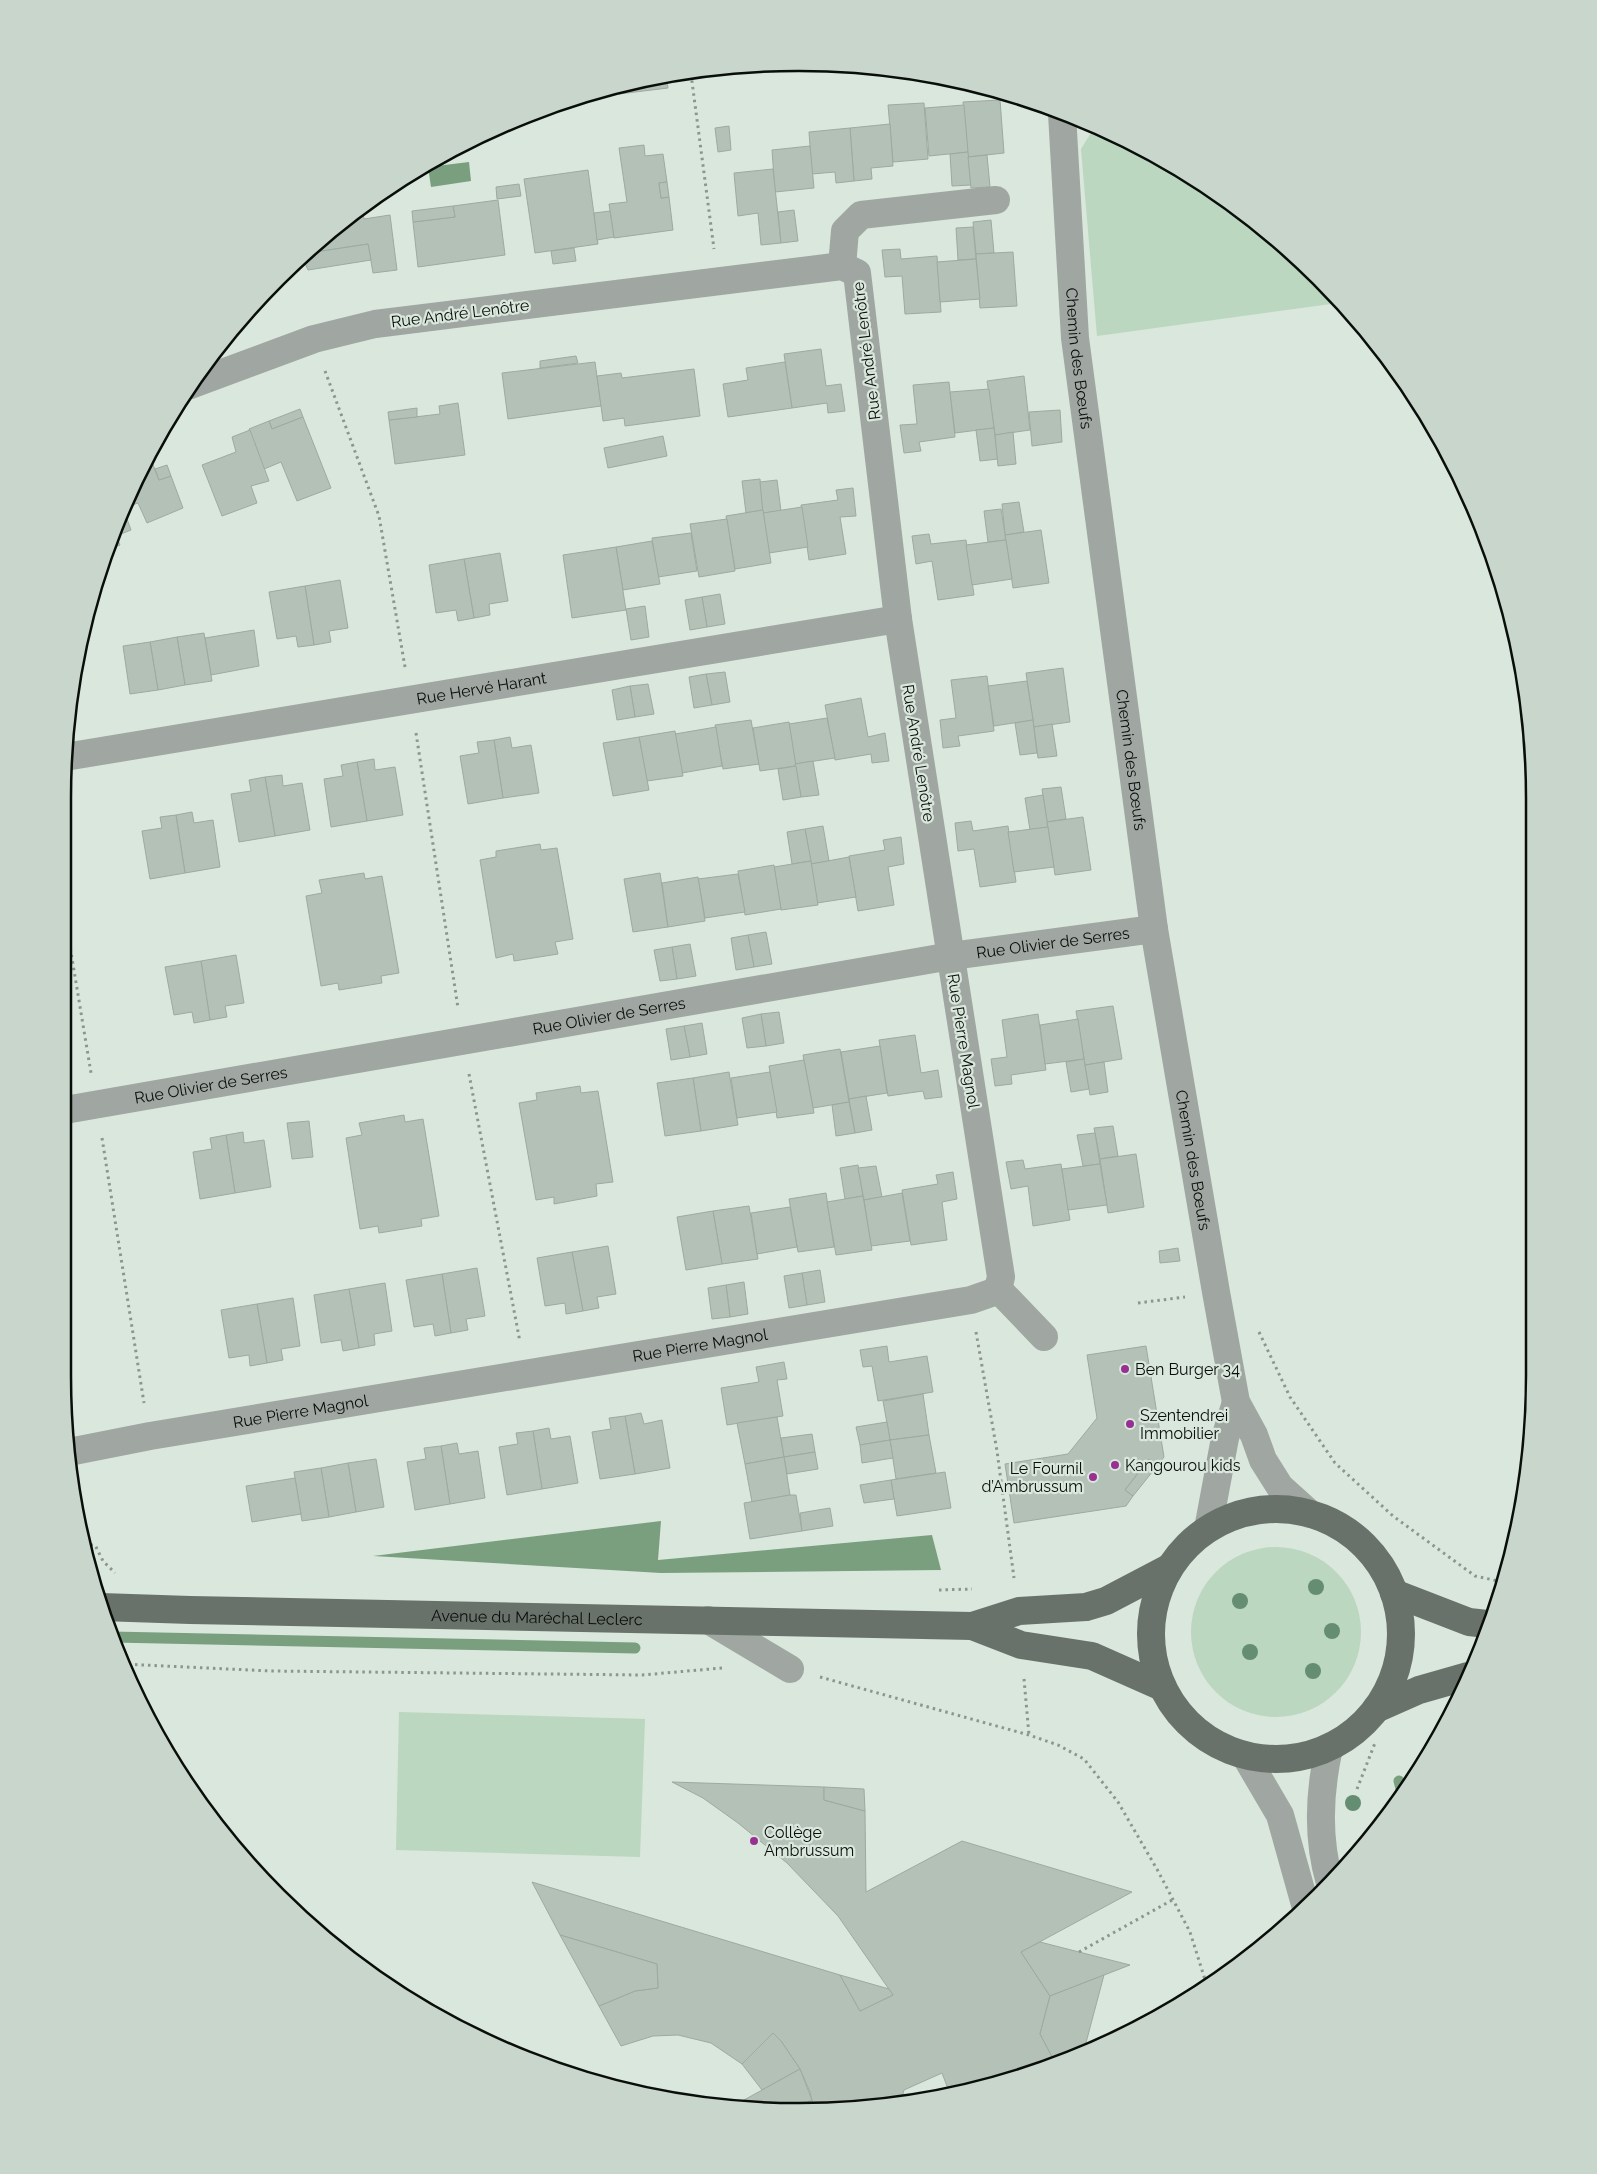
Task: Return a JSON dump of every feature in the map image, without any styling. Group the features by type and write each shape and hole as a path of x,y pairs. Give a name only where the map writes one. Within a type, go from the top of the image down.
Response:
{"main road":[{"path":"1268,1509 1289,1509 1310,1514 1333,1522 1353,1535 1370,1552 1384,1571 1394,1593 1400,1617 1401,1633 1398,1665 1389,1688 1376,1709 1358,1729 1328,1748 1297,1758 1263,1760 1246,1757 1225,1750 1193,1729 1173,1707 1162,1687 1154,1665 1151,1642 1156,1597 1167,1568 1191,1542 1208,1528 1241,1514 1268,1509"},
{"name":"Avenue du Maréchal Leclerc","path":"109,1606 190,1610 972,1626 1019,1612 1086,1606 1106,1601 1167,1568"},
{"path":"1394,1593 1469,1622 1482,1623"},
{"name":"Avenue du Maréchal Leclerc","path":"972,1626 1021,1645 1092,1656 1162,1687"},
{"path":"1376,1709 1419,1690 1459,1679"}],"street":[{"name":"Chemin des Bœufs","path":"1062,121 1075,338 1154,930 1216,1292 1236,1402 1254,1435 1263,1460 1280,1487 1310,1514"},
{"path":"842,266 846,231 861,215 996,200"},
{"name":"Rue André Lenôtre","path":"205,380 314,339 375,324 842,266 857,273 898,619 951,956"},
{"name":"Rue Hervé Harant","path":"73,756 898,619"},
{"name":"Rue Olivier de Serres","path":"71,1109 951,956 1154,930"},
{"name":"Rue Pierre Magnol","path":"75,1451 150,1436 527,1375 970,1300 991,1294 998,1289 1001,1277 951,956"},
{"path":"998,1289 1044,1337"},
{"name":"Chemin des Bœufs","path":"1208,1528 1226,1438 1236,1402"},
{"path":"708,1620 790,1669"},
{"path":"1327,1874 1320,1820 1322,1781 1328,1748"},
{"path":"1246,1757 1280,1815 1303,1899"}],"path":[{"path":"692,79 718,280"},
{"path":"314,339 379,516 411,700 462,1041 527,1375"},
{"path":"71,952 150,1436"},
{"path":"1138,1303 1216,1292"},
{"path":"970,1300 997,1451 1019,1612"},
{"path":"1257,1327 1290,1398 1335,1463 1393,1516 1475,1576 1496,1580"},
{"path":"1021,1645 1029,1735"},
{"path":"132,1664 271,1671 642,1676 725,1668"},
{"path":"790,1669 1029,1735 1058,1745 1084,1759 1118,1802 1174,1899 1190,1932 1205,1979"},
{"path":"1356,1794 1375,1743"},
{"path":"1080,1952 1174,1899"}],"shaded area":[{"path":"1091,133 1120,146 1203,194 1278,252 1313,284 1331,304 1097,336 1081,149"},
{"path":"469,162 471,181 431,187 429,173 442,165"},
{"path":"661,1521 658,1560 932,1535 941,1570 661,1573 373,1556"},
{"path":"1268,1547 1284,1547 1309,1553 1330,1566 1342,1578 1355,1599 1361,1632 1355,1665 1342,1686 1330,1698 1309,1711 1284,1717 1268,1717 1243,1711 1222,1698 1210,1686 1197,1665 1191,1640 1191,1624 1197,1599 1210,1578 1222,1566 1243,1553"},
{"path":"399,1712 645,1719 640,1857 396,1850"}],"building":[{"path":"667,83 668,88 619,94"},
{"path":"1000,100 1004,153 968,157 963,102"},
{"path":"924,103 928,159 893,162 888,105"},
{"path":"964,105 968,152 929,156 925,108"},
{"path":"890,124 893,166 871,168 872,179 854,181 850,128"},
{"path":"729,126 731,150 718,152 715,128"},
{"path":"850,128 854,181 836,183 835,172 812,174 809,132"},
{"path":"644,145 645,156 663,154 667,182 659,183 661,198 669,197 673,230 614,238 609,204 627,202 619,148"},
{"path":"810,146 814,188 775,192 772,150"},
{"path":"968,152 971,185 952,186 950,154"},
{"path":"987,155 990,187 971,188 968,157"},
{"path":"773,169 781,243 761,245 758,213 738,216 734,173"},
{"path":"588,170 598,244 535,253 524,179"},
{"path":"667,182 669,197 661,198 659,183"},
{"path":"519,184 521,196 497,199 496,187"},
{"path":"498,200 505,255 418,267 413,222 455,217 453,206"},
{"path":"453,206 455,217 413,222 412,211"},
{"path":"794,210 798,241 781,243 778,212"},
{"path":"610,211 614,237 597,240 594,213"},
{"path":"390,215 397,270 373,273 368,244 320,251 364,216 364,219"},
{"path":"991,220 994,253 976,254 973,222"},
{"path":"973,227 976,259 958,260 956,228"},
{"path":"368,244 371,260 308,270 305,264 320,251"},
{"path":"574,248 576,261 553,264 551,251"},
{"path":"900,249 901,259 937,256 941,312 905,314 902,276 885,277 882,250"},
{"path":"1013,252 1017,306 980,308 976,254"},
{"path":"976,259 980,299 940,302 937,262"},
{"path":"821,349 826,386 841,384 845,411 828,413 827,403 792,408 784,354"},
{"path":"576,356 578,363 540,368 540,361"},
{"path":"595,362 601,406 508,419 502,373"},
{"path":"785,362 792,408 728,417 723,384 748,380 746,368"},
{"path":"694,369 700,416 625,426 624,418 603,421 597,376 621,373 622,378"},
{"path":"1024,376 1030,430 995,435 987,381"},
{"path":"949,382 955,437 919,442 921,451 904,453 900,425 917,424 913,385"},
{"path":"989,389 994,428 955,433 950,392"},
{"path":"458,403 465,455 395,464 389,420 440,414 439,406"},
{"path":"417,408 417,417 389,420 388,412"},
{"path":"300,409 303,417 272,429 269,421"},
{"path":"1060,410 1062,442 1032,446 1029,412"},
{"path":"303,417 331,488 297,501 281,462 264,469 249,429 269,421 272,429"},
{"path":"994,428 998,459 980,461 976,430"},
{"path":"250,430 269,481 251,486 257,503 222,516 202,465 236,452 232,437"},
{"path":"1013,432 1016,464 998,466 995,435"},
{"path":"663,436 667,456 608,468 604,448"},
{"path":"153,464 159,480 171,476 183,508 147,523 138,503 134,504"},
{"path":"167,465 171,476 159,480 155,469"},
{"path":"760,479 763,510 746,513 742,481"},
{"path":"777,480 781,511 763,513 760,482"},
{"path":"853,488 856,516 840,517 846,554 809,560 801,505 838,500 836,490"},
{"path":"1019,502 1024,532 1005,535 1002,504"},
{"path":"802,507 808,547 769,553 763,513"},
{"path":"1001,509 1006,540 988,542 984,511"},
{"path":"763,510 771,563 735,569 726,516"},
{"path":"727,519 735,571 699,577 690,524"},
{"path":"127,520 131,530 122,534"},
{"path":"1041,530 1049,583 1013,588 1005,535"},
{"path":"691,533 697,571 658,577 652,538"},
{"path":"929,534 931,544 966,540 974,595 938,600 932,561 916,564 912,536"},
{"path":"1006,540 1012,579 972,585 966,545"},
{"path":"652,541 660,584 623,590 616,547"},
{"path":"616,547 626,610 572,618 563,555"},
{"path":"500,553 508,601 489,604 490,615 474,618 464,559"},
{"path":"464,559 474,618 458,621 456,610 436,613 429,565"},
{"path":"340,580 348,628 329,631 331,642 314,645 305,586"},
{"path":"305,586 314,645 298,647 296,636 277,639 269,592"},
{"path":"720,594 725,624 707,627 702,597"},
{"path":"702,597 707,627 690,630 685,600"},
{"path":"645,606 649,637 631,640 626,609"},
{"path":"254,630 259,666 211,675 205,638"},
{"path":"204,633 212,681 185,685 177,637"},
{"path":"177,637 185,685 158,690 150,642"},
{"path":"150,642 158,690 130,694 123,646"},
{"path":"1063,668 1070,722 1034,727 1026,673"},
{"path":"725,672 730,702 712,705 706,674"},
{"path":"706,674 712,705 694,708 689,677"},
{"path":"987,676 994,731 958,736 960,746 943,748 940,720 956,718 951,680"},
{"path":"1027,681 1033,720 994,726 988,686"},
{"path":"648,684 654,714 635,717 630,686"},
{"path":"630,686 635,717 617,720 612,690"},
{"path":"861,698 868,737 885,733 889,761 872,763 871,754 835,760 825,705"},
{"path":"827,718 835,758 795,764 789,724"},
{"path":"751,720 759,764 723,769 715,725"},
{"path":"1033,720 1037,753 1020,755 1015,723"},
{"path":"789,722 796,766 760,771 753,728"},
{"path":"1052,724 1057,756 1038,758 1034,727"},
{"path":"716,727 722,766 682,773 675,734"},
{"path":"675,731 683,776 647,781 639,737"},
{"path":"510,737 512,748 531,745 539,793 503,798 494,740"},
{"path":"639,737 649,790 613,796 603,743"},
{"path":"494,740 503,798 468,804 460,756 479,753 477,742"},
{"path":"374,759 375,770 395,767 403,815 367,821 357,762"},
{"path":"813,761 819,795 801,797 795,764"},
{"path":"357,762 367,821 331,827 324,779 343,776 341,765"},
{"path":"796,766 801,797 783,800 778,769"},
{"path":"282,775 283,786 302,783 310,830 275,836 265,777"},
{"path":"265,777 275,836 239,842 231,794 251,791 249,780"},
{"path":"1061,787 1066,819 1047,822 1042,789"},
{"path":"1043,795 1048,827 1030,830 1025,798"},
{"path":"192,812 194,823 213,820 220,867 185,873 176,815"},
{"path":"176,815 185,873 150,879 142,831 162,828 160,817"},
{"path":"1083,817 1091,870 1055,875 1047,822"},
{"path":"971,821 973,831 1008,826 1016,882 980,887 974,849 958,851 955,823"},
{"path":"823,826 829,861 811,864 805,829"},
{"path":"1048,827 1054,867 1014,872 1008,832"},
{"path":"805,829 811,861 792,864 787,832"},
{"path":"901,837 904,864 888,867 894,905 858,911 849,856 885,850 883,840"},
{"path":"540,844 541,850 557,848 573,939 555,942 558,954 514,961 513,954 496,958 480,860 496,857 496,851"},
{"path":"849,857 856,897 817,903 811,864"},
{"path":"811,861 818,905 781,910 774,867"},
{"path":"774,865 781,909 745,915 738,871"},
{"path":"364,873 365,879 382,876 399,973 381,976 382,983 339,990 338,983 321,986 306,896 322,893 319,880"},
{"path":"660,873 668,927 633,932 624,879"},
{"path":"738,874 745,912 705,918 698,879"},
{"path":"698,877 705,921 668,927 662,883"},
{"path":"766,932 772,964 754,967 748,935"},
{"path":"748,935 754,967 736,970 731,938"},
{"path":"690,944 696,976 677,979 672,947"},
{"path":"672,947 677,979 660,981 654,950"},
{"path":"236,955 244,1003 225,1006 227,1017 210,1020 201,961"},
{"path":"201,961 210,1020 194,1023 192,1012 174,1015 165,967"},
{"path":"1113,1006 1122,1059 1085,1065 1076,1011"},
{"path":"779,1012 784,1043 766,1046 761,1014"},
{"path":"761,1014 766,1046 747,1048 742,1018"},
{"path":"1038,1014 1046,1070 1011,1075 1012,1084 995,1086 991,1059 1007,1057 1002,1020"},
{"path":"1078,1019 1084,1059 1045,1064 1040,1025"},
{"path":"702,1023 707,1054 690,1057 684,1026"},
{"path":"684,1026 690,1057 671,1060 666,1029"},
{"path":"915,1035 921,1073 938,1070 942,1097 925,1099 923,1091 888,1096 879,1040"},
{"path":"880,1046 887,1093 849,1099 841,1052"},
{"path":"840,1049 849,1102 813,1108 803,1055"},
{"path":"1084,1059 1089,1089 1071,1092 1066,1062"},
{"path":"804,1060 814,1113 777,1118 769,1066"},
{"path":"1104,1062 1108,1092 1090,1095 1085,1065"},
{"path":"729,1072 738,1125 701,1131 693,1078"},
{"path":"770,1072 777,1112 737,1118 731,1078"},
{"path":"693,1078 701,1131 665,1136 657,1083"},
{"path":"580,1086 581,1093 598,1091 613,1182 596,1184 597,1196 554,1204 554,1197 536,1200 519,1103 537,1100 536,1093"},
{"path":"866,1096 872,1130 855,1133 849,1099"},
{"path":"849,1102 855,1133 836,1136 832,1105"},
{"path":"404,1115 405,1122 423,1119 439,1216 421,1219 422,1226 379,1233 378,1226 360,1229 346,1138 362,1135 359,1123"},
{"path":"309,1121 313,1157 292,1159 287,1123"},
{"path":"1113,1126 1118,1156 1100,1159 1094,1128"},
{"path":"243,1132 244,1143 264,1140 271,1187 235,1193 226,1135"},
{"path":"1095,1133 1100,1164 1083,1166 1077,1135"},
{"path":"226,1135 235,1193 200,1199 193,1152 212,1149 210,1138"},
{"path":"1136,1154 1144,1207 1108,1213 1100,1159"},
{"path":"1023,1160 1025,1169 1061,1164 1070,1220 1033,1226 1028,1186 1011,1189 1006,1162"},
{"path":"1100,1164 1107,1205 1068,1210 1062,1169"},
{"path":"858,1165 863,1196 845,1199 840,1168"},
{"path":"876,1166 882,1197 864,1200 858,1168"},
{"path":"953,1172 957,1199 942,1202 947,1240 911,1245 902,1190 938,1184 936,1175"},
{"path":"826,1193 834,1247 798,1252 789,1199"},
{"path":"902,1193 910,1241 871,1246 864,1200"},
{"path":"863,1196 872,1250 836,1255 827,1202"},
{"path":"749,1206 758,1259 722,1264 713,1211"},
{"path":"790,1207 797,1247 757,1254 751,1213"},
{"path":"713,1211 722,1264 686,1270 677,1217"},
{"path":"608,1246 616,1294 597,1297 599,1308 583,1311 572,1252"},
{"path":"1178,1248 1180,1261 1160,1263 1159,1251"},
{"path":"572,1252 583,1311 566,1314 565,1303 545,1306 537,1258"},
{"path":"477,1268 485,1316 466,1319 468,1330 451,1333 442,1274"},
{"path":"820,1270 825,1302 807,1305 802,1273"},
{"path":"802,1273 807,1305 789,1308 784,1276"},
{"path":"442,1274 451,1333 435,1336 433,1324 414,1327 406,1280"},
{"path":"744,1282 748,1314 730,1317 726,1285"},
{"path":"385,1283 392,1331 374,1334 375,1345 359,1348 349,1289"},
{"path":"726,1285 730,1317 712,1319 708,1288"},
{"path":"349,1289 359,1348 343,1351 341,1340 321,1343 314,1295"},
{"path":"293,1298 300,1346 281,1349 283,1360 267,1363 257,1304"},
{"path":"257,1304 267,1363 250,1366 249,1355 229,1358 221,1310"},
{"path":"887,1346 889,1362 927,1356 933,1392 878,1401 872,1366 863,1367 860,1350"},
{"path":"1146,1346 1164,1457 1157,1466 1149,1459 1125,1490 1133,1496 1126,1506 1014,1523 1005,1464 1068,1454 1097,1418 1087,1355"},
{"path":"784,1362 787,1379 777,1380 783,1416 727,1425 721,1388 759,1382 756,1367"},
{"path":"923,1394 929,1435 890,1440 883,1401"},
{"path":"641,1413 644,1424 662,1420 670,1468 635,1474 625,1416"},
{"path":"625,1416 635,1474 600,1479 592,1432 611,1429 609,1418"},
{"path":"777,1417 784,1457 745,1464 737,1423"},
{"path":"887,1422 890,1440 860,1445 856,1427"},
{"path":"549,1428 551,1439 570,1436 578,1483 542,1489 533,1431"},
{"path":"533,1431 542,1489 507,1495 499,1447 518,1444 516,1433"},
{"path":"812,1434 815,1452 784,1457 781,1438"},
{"path":"929,1435 936,1473 896,1479 890,1440"},
{"path":"890,1440 893,1458 862,1463 860,1445"},
{"path":"457,1443 459,1454 478,1451 485,1498 450,1504 441,1446"},
{"path":"441,1446 450,1504 415,1510 407,1462 426,1459 424,1448"},
{"path":"815,1452 818,1469 787,1474 784,1457"},
{"path":"784,1457 790,1495 752,1502 745,1464"},
{"path":"376,1459 384,1507 356,1512 348,1463"},
{"path":"1149,1459 1157,1466 1133,1496 1125,1490"},
{"path":"348,1463 356,1512 329,1517 321,1468"},
{"path":"321,1468 329,1517 302,1521 294,1472"},
{"path":"945,1472 951,1508 897,1516 891,1480"},
{"path":"295,1478 301,1514 252,1522 246,1486"},
{"path":"891,1480 894,1499 864,1503 860,1485"},
{"path":"796,1495 802,1531 750,1539 744,1503"},
{"path":"830,1508 833,1526 802,1531 800,1513"},
{"path":"672,1782 824,1787 824,1800 865,1811 866,1892 962,1841 1132,1892 1021,1952 1050,1996 1040,2034 1052,2056 987,2078 947,2087 942,2073 904,2090 902,2095 812,2102 800,2069 781,2041 773,2033 742,2064 711,2043 678,2035 653,2036 621,2046 599,2006 635,1991 658,1988 657,1964 560,1935 532,1882 840,1975 860,2011 893,1995 838,1916 787,1863 738,1823 703,1798"},
{"path":"824,1787 864,1789 865,1811 824,1800"},
{"path":"560,1935 657,1964 658,1988 635,1991 599,2006"},
{"path":"1040,1942 1130,1965 1050,1996 1021,1952"},
{"path":"840,1975 889,1989 893,1995 860,2011"},
{"path":"1104,1975 1086,2043 1052,2056 1040,2034 1050,1996"},
{"path":"773,2033 781,2041 800,2069 762,2090 742,2064"},
{"path":"800,2069 812,2100 798,2103 743,2100"}],"waterway":[{"path":"121,1637 635,1648"}],"place":[{"name":"Ben Burger 34","path":"1125,1369"},
{"name":"Szentendrei Immobilier","path":"1130,1424"},
{"name":"Kangourou kids","path":"1115,1465"},
{"name":"Le Fournil d’Ambrussum","path":"1093,1477"},
{"name":"Collège Ambrussum","path":"754,1841"}]}
